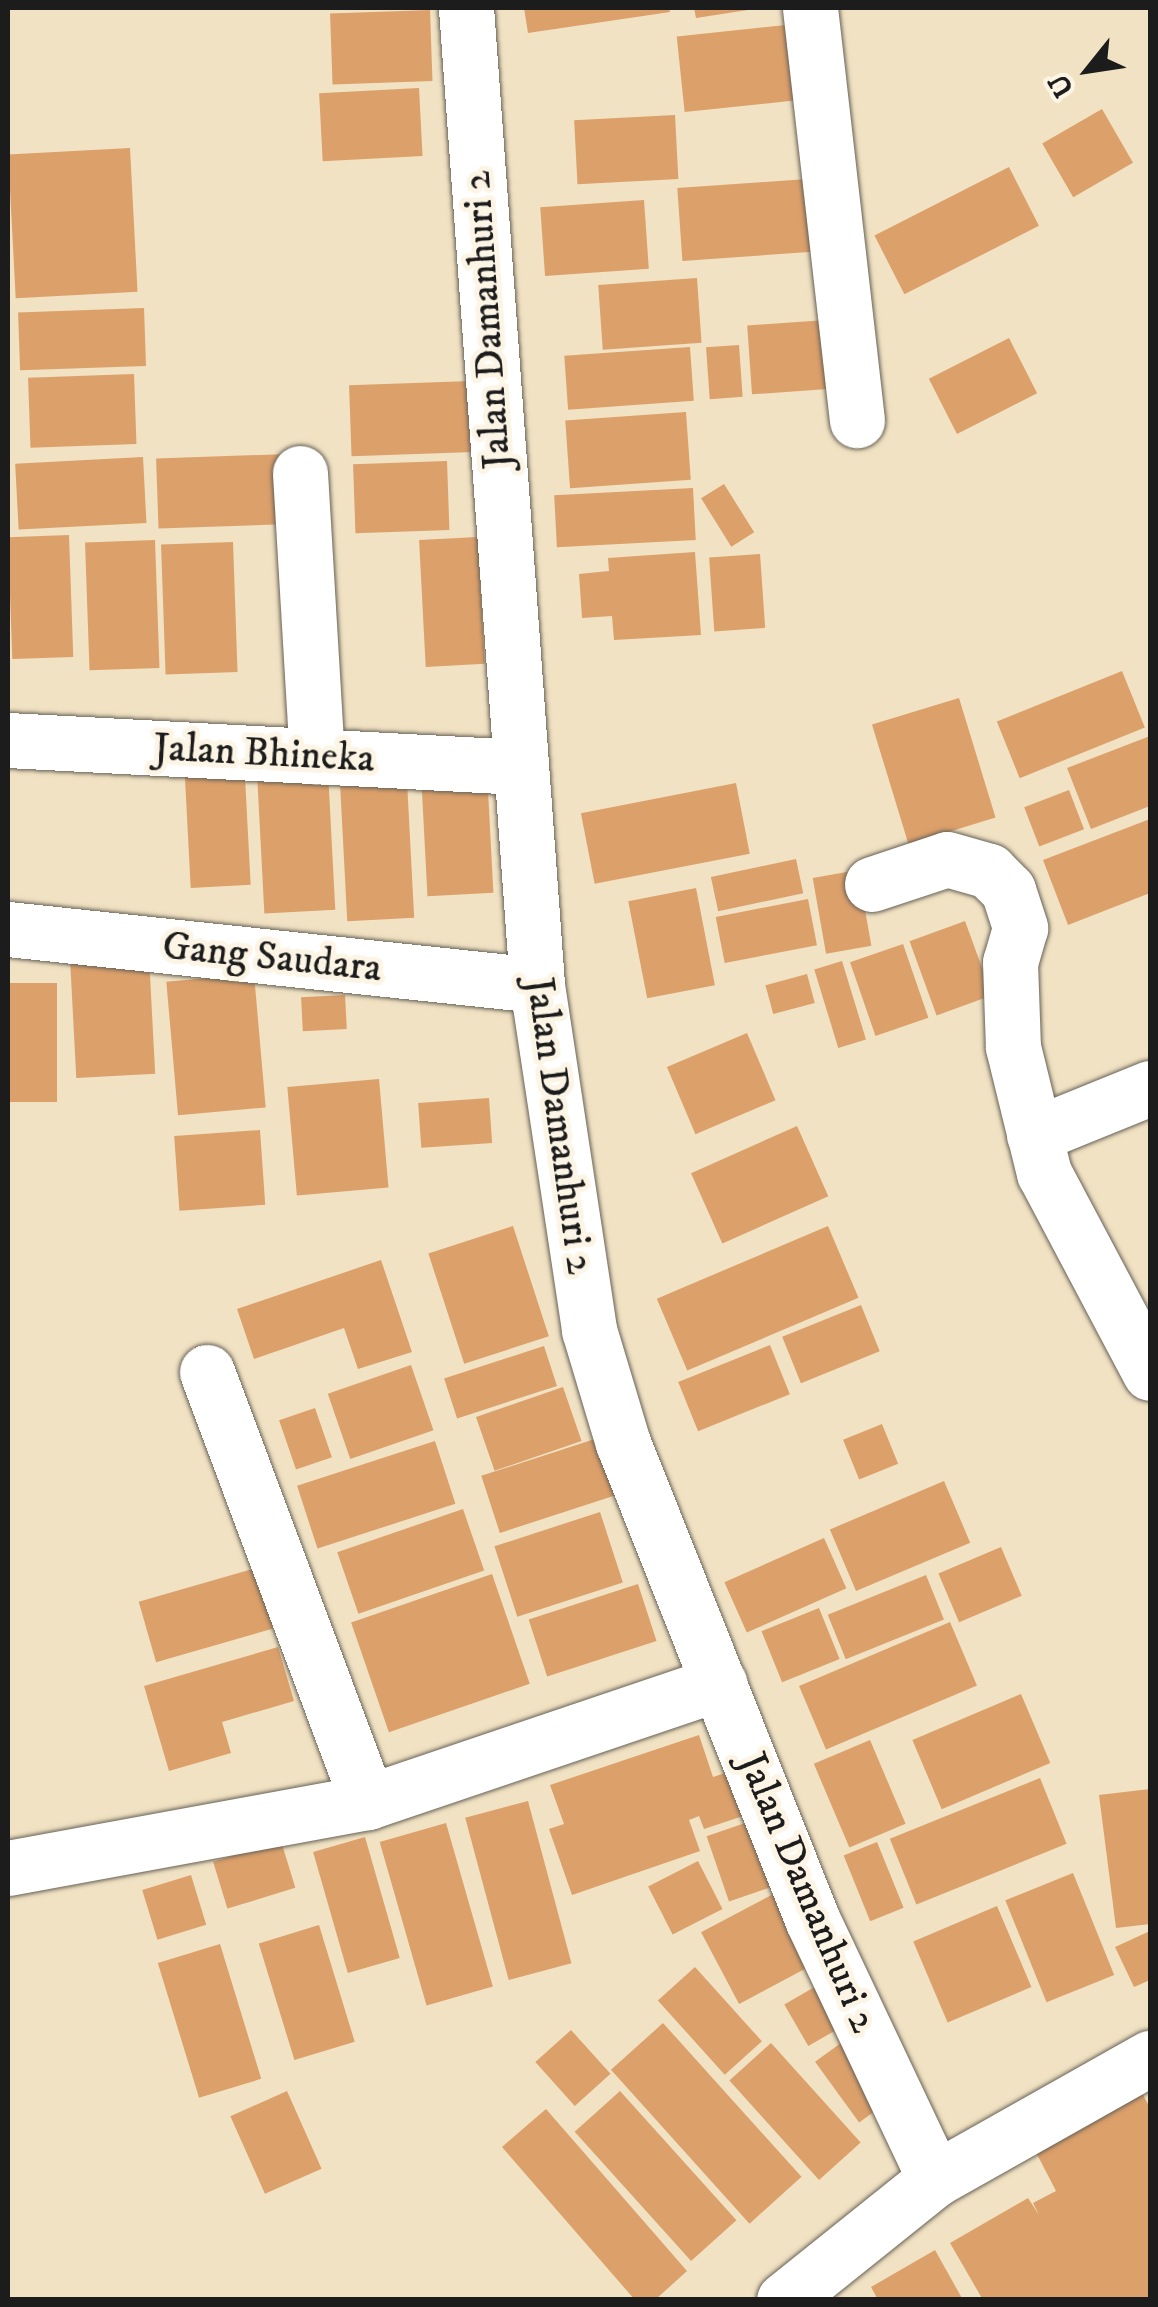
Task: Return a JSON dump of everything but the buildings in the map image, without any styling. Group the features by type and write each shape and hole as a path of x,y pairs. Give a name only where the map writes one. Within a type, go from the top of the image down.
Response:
{"street":[{"name":"Jalan Damanhuri 2","path":"466,8 536,985 589,1330 623,1444 812,1919 935,2179"},
{"path":"810,8 857,420"},
{"path":"300,473 316,756"},
{"name":"Jalan Bhineka","path":"8,740 520,767"},
{"path":"872,884 947,859 989,872 1008,890 1020,928 1010,962 1013,1048 1034,1135 1059,1207 1150,1373"},
{"name":"Gang Saudara","path":"8,930 536,985"},
{"path":"1034,1135 1150,1088"},
{"path":"207,1372 368,1802"},
{"path":"8,1868 368,1802 719,1683"},
{"path":"784,2300 935,2179 1148,2066"}]}
